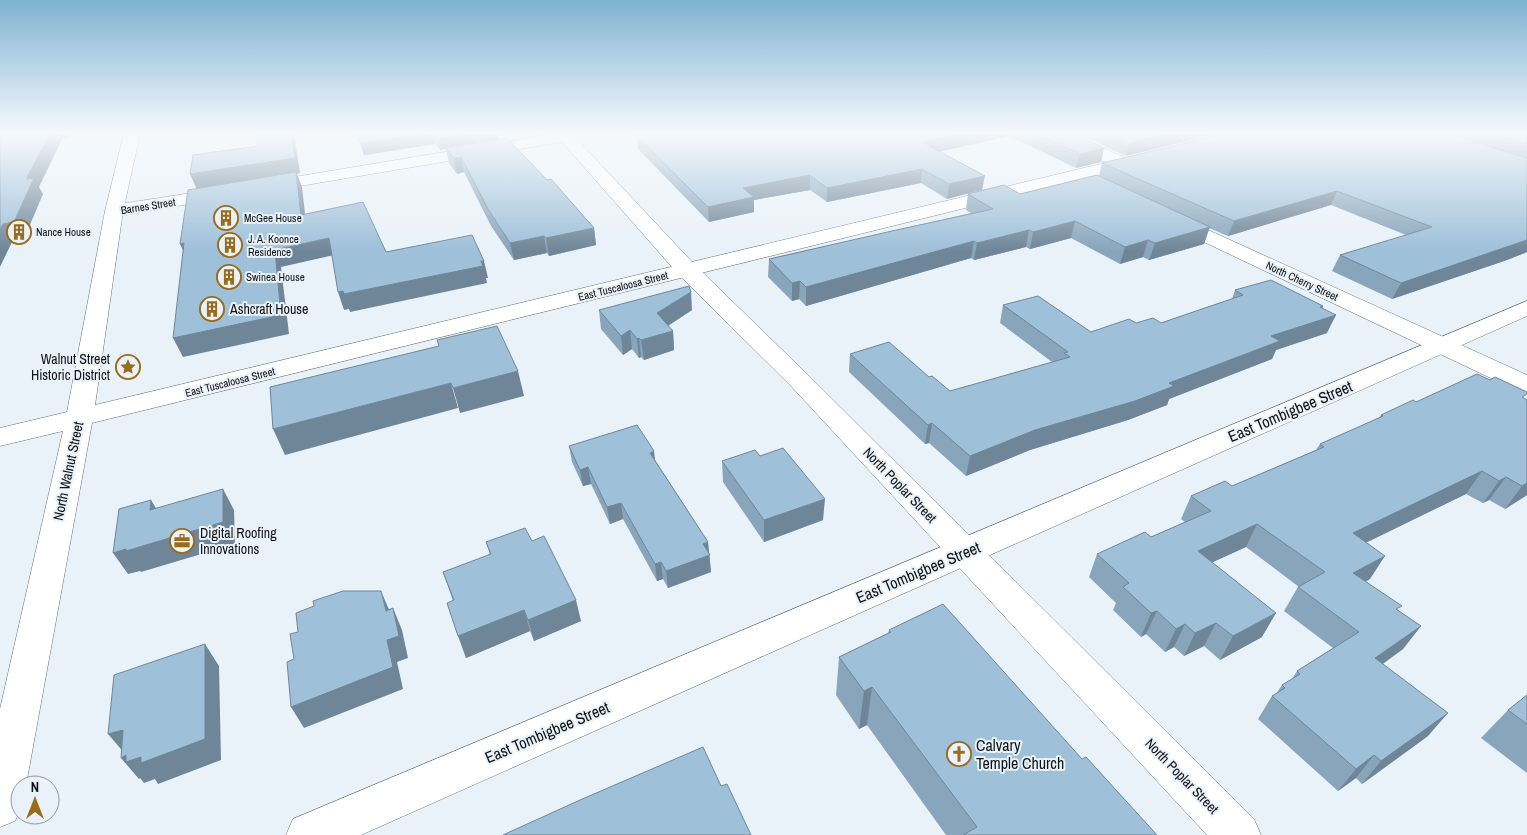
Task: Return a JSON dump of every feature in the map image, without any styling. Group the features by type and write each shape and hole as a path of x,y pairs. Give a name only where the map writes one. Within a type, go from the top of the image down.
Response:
{"street":[{"name":"North Walnut Street","path":"0,806 79,418 114,212 123,173"},
{"name":"Barnes Street","path":"114,212 342,173"},
{"name":"North Poplar Street","path":"599,173 687,270 799,380 1238,835"},
{"name":"East Tuscaloosa Street","path":"0,437 1087,173"},
{"path":"1078,175 1108,189"},
{"name":"North Cherry Street","path":"1151,210 1527,386"},
{"name":"East Tombigbee Street","path":"310,835 1527,308"}],"building":[{"path":"0,173 29,173 26,179 34,178 14,222 3,224 0,229"},
{"path":"296,173 301,215 363,202 386,252 472,235 484,261 481,261 483,266 344,294 343,291 338,292 329,238 275,250 281,315 173,338 184,243 180,244 188,190"},
{"path":"469,173 540,173 547,180 551,179 594,228 510,243 488,209"},
{"path":"674,173 902,173 827,188 810,175 743,188 754,197 708,207"},
{"path":"929,173 979,173 985,176 949,184"},
{"path":"1125,173 1527,173 1527,240 1401,283 1340,255 1432,227 1337,191 1234,221"},
{"path":"1097,175 1210,227 1155,243 1148,240 1125,247 1075,221 1033,232 1029,230 977,243 974,241 806,287 800,281 792,283 769,259 993,209 968,194 1004,185 1020,194"},
{"path":"1271,280 1323,306 1320,307 1336,315 1271,336 1280,341 1169,383 1174,386 1135,401 1035,430 970,456 932,423 928,425 850,354 889,342 929,377 932,376 950,391 1070,357 1064,353 1068,352 1003,305 1038,296 1091,332 1129,319 1136,323 1153,318 1161,323 1243,295 1235,290"},
{"path":"689,286 691,292 657,313 673,331 641,340 637,339 630,330 621,336 599,310"},
{"path":"497,326 518,371 453,388 451,383 273,429 270,387 439,346 437,340"},
{"path":"1477,374 1490,380 1495,377 1527,392 1522,397 1527,400 1527,483 1522,486 1506,477 1499,481 1482,471 1353,533 1385,556 1353,573 1402,606 1396,609 1421,626 1375,658 1448,713 1381,761 1374,755 1356,769 1272,696 1285,688 1282,685 1300,674 1297,671 1359,632 1298,587 1325,572 1257,524 1198,551 1276,613 1233,636 1216,623 1195,633 1185,624 1176,629 1157,611 1151,613 1123,587 1129,583 1097,554 1145,532 1151,537 1211,511 1191,496 1225,481 1232,486 1324,447 1320,444 1383,416 1381,415 1413,400 1416,402"},
{"path":"637,425 654,451 650,453 708,542 703,544 710,555 666,571 661,562 655,564 621,503 607,507 588,467 580,470 569,446"},
{"path":"783,448 825,499 764,520 722,461 755,450 760,456"},
{"path":"223,489 223,522 126,551 126,549 113,553 119,509 151,500 150,510"},
{"path":"525,528 532,541 544,536 576,600 528,620 524,610 458,636 447,603 454,600 443,572 491,554 486,542"},
{"path":"343,591 381,591 386,611 393,608 399,636 387,640 393,667 291,707 287,662 294,659 290,634 298,632 296,613 314,606 313,601"},
{"path":"943,604 1082,759 1086,757 1157,835 963,835 977,827 872,687 864,691 839,657"},
{"path":"205,644 205,739 141,763 141,757 126,762 126,755 121,758 123,730 108,734 114,675"},
{"path":"1527,695 1527,724 1508,710"},
{"path":"703,747 721,786 727,784 751,835 503,835 580,800"}],"place":[{"name":"McGee House","path":"226,218"},
{"name":"Nance House","path":"19,232"},
{"name":"J. A. Koonce Residence","path":"230,245"},
{"name":"Swinea House","path":"229,277"},
{"name":"Ashcraft House","path":"212,309"},
{"name":"Walnut Street Historic District","path":"128,367"},
{"name":"Digital Roofing Innovations","path":"182,541"},
{"name":"Calvary Temple Church","path":"959,754"}]}
